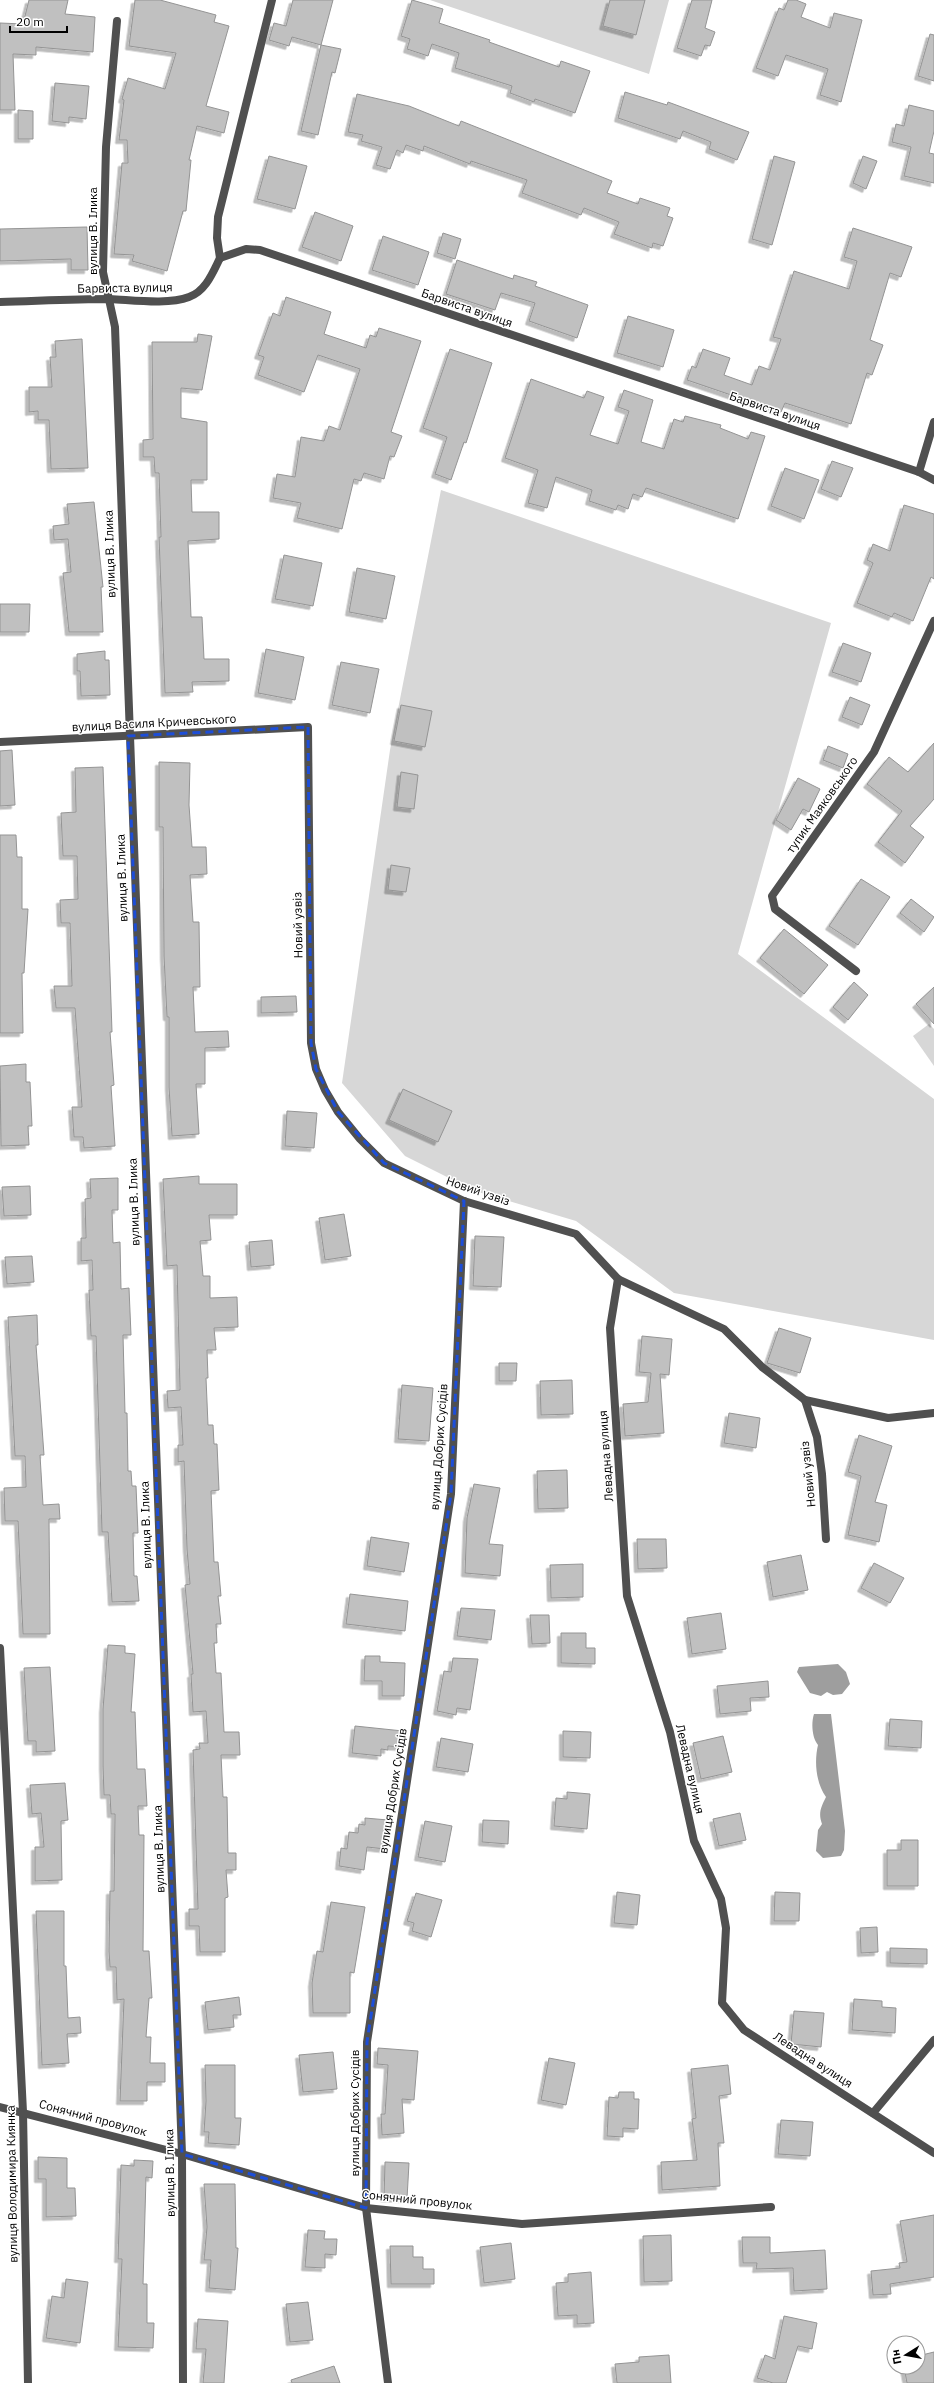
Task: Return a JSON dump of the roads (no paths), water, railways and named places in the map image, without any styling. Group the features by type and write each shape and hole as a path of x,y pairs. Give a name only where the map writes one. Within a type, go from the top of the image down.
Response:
{"street":[{"path":"220,258 217,238 218,217 272,0"},
{"name":"вулиця В. Ілика","path":"117,21 106,147 103,272 115,327 128,736 182,2154 183,2383"},
{"name":"Барвиста вулиця","path":"0,302 173,300 190,297 200,291 210,279 220,258 246,249 260,250 919,472 934,480"},
{"path":"919,472 934,422"},
{"name":"тупик Маяковського","path":"856,971 775,909 772,896 874,752 934,621"},
{"name":"вулиця Василя Кричевського","path":"0,742 308,727"},
{"name":"Новий узвіз","path":"308,727 311,1043 316,1069 325,1090 338,1112 360,1139 384,1163 464,1201 576,1234 618,1279 724,1329 762,1367 805,1400 817,1437 822,1474 826,1539"},
{"name":"вулиця Добрих Сусідів","path":"388,2383 366,2208 367,2042 451,1494 464,1201"},
{"name":"Левадна вулиця","path":"618,1279 610,1328 627,1596 670,1732 694,1841 721,1899 726,1928 722,2002 744,2030 934,2153"},
{"path":"805,1400 888,1418 934,1413"},
{"name":"вулиця Володимира Киянка","path":"0,1648 23,2112 28,2383"},
{"path":"873,2113 934,2040"},
{"name":"Сонячний провулок","path":"0,2107 182,2154 366,2208 522,2224 771,2208"}]}
